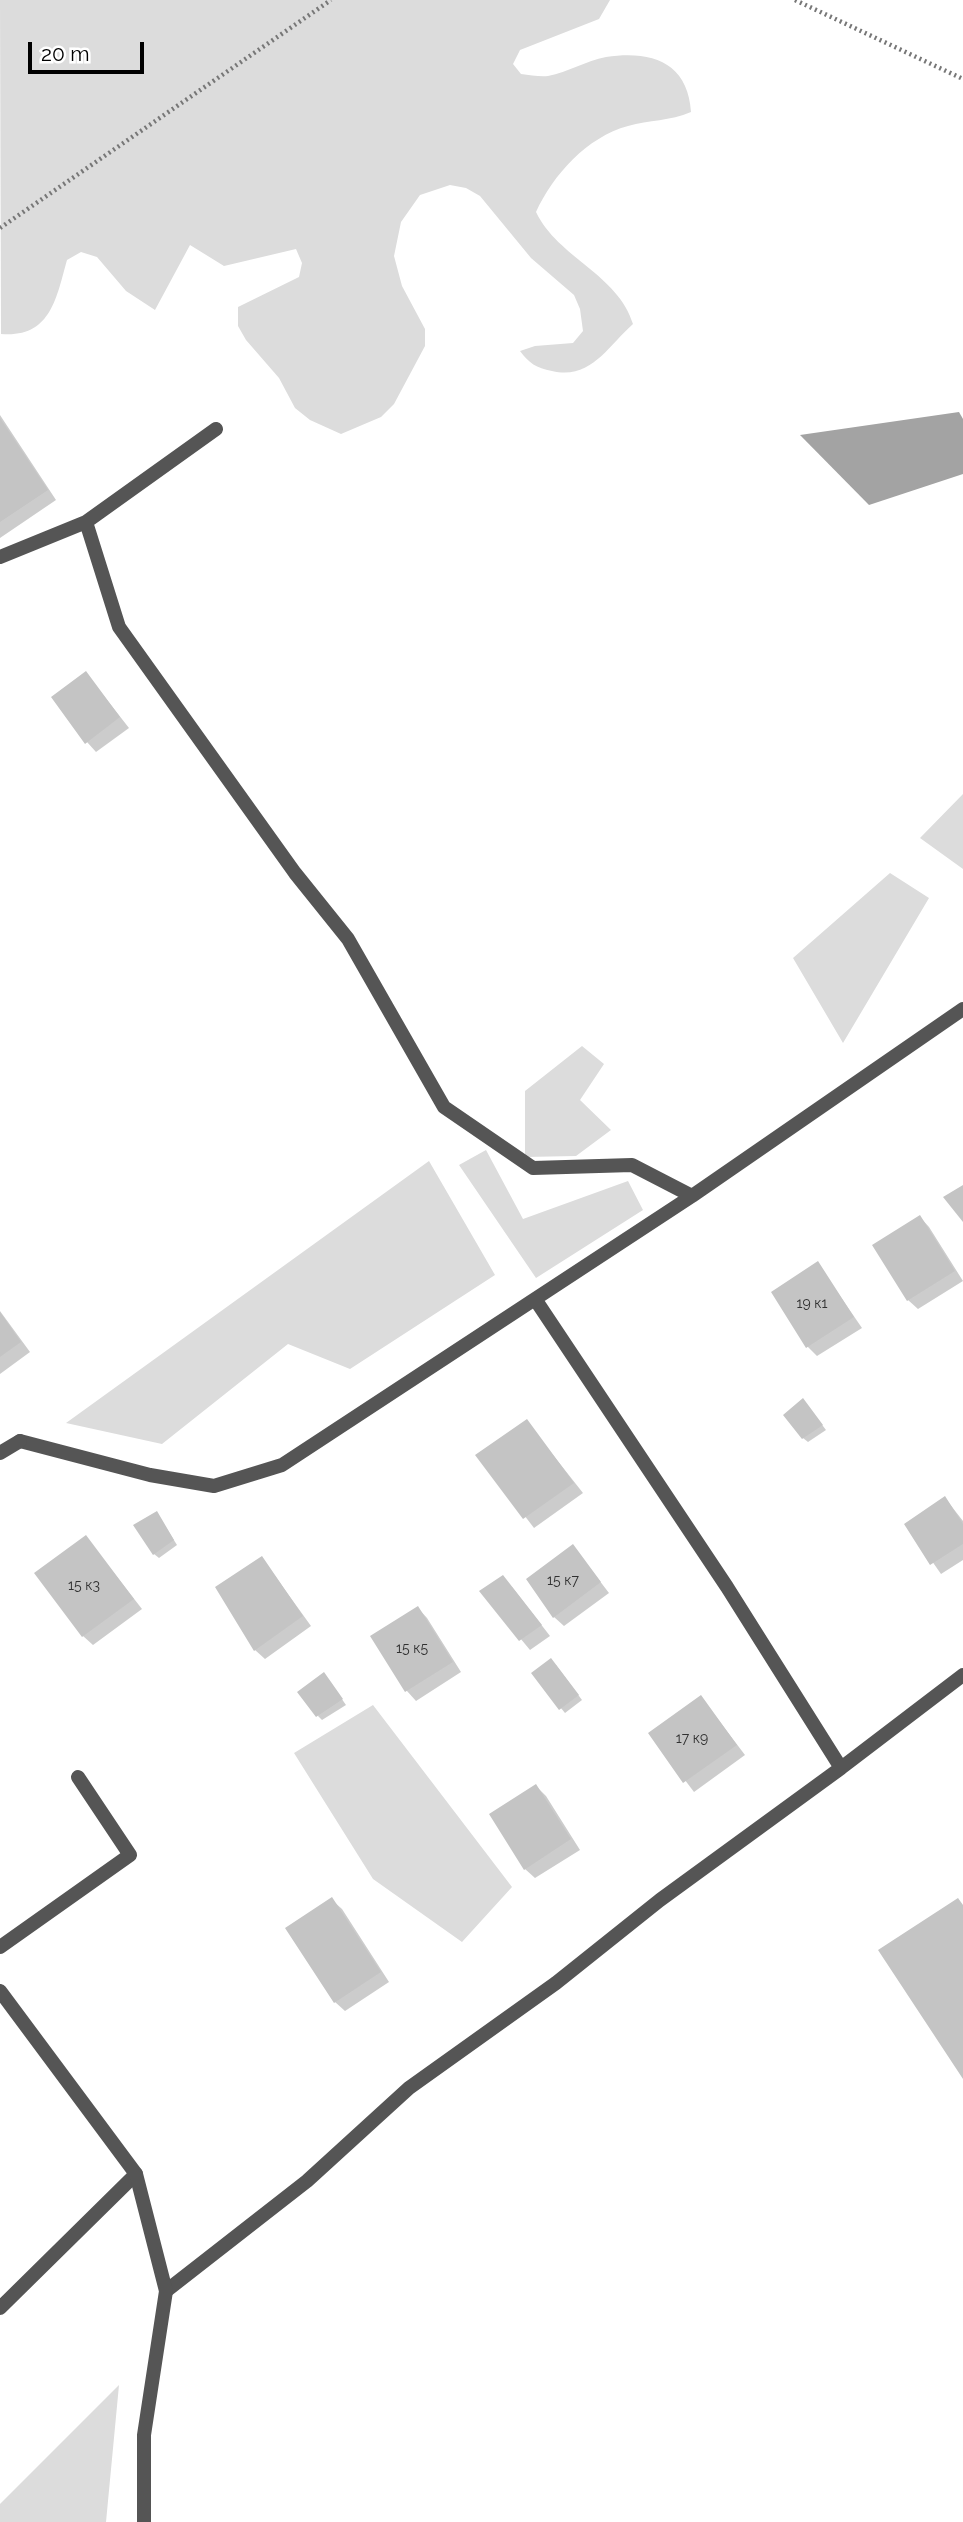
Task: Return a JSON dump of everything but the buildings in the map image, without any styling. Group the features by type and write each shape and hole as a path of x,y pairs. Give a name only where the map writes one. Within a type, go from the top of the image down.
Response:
{"street":[{"path":"0,557 86,522 216,429"},
{"path":"86,522 119,627 295,873 348,939 444,1107 533,1168 632,1165 692,1196"},
{"path":"0,1454 20,1441 150,1475 214,1486 282,1465 692,1196 963,1009"},
{"path":"535,1299 727,1587 841,1768"},
{"path":"166,2291 307,2181 409,2088 556,1983 660,1900 963,1675"},
{"path":"0,1947 130,1855 78,1777"},
{"path":"0,1991 136,2174 166,2291 144,2435 144,2522"},
{"path":"0,2308 136,2174"}],"path":[{"path":"0,228 331,0"},
{"path":"795,0 963,79"}],"shaded area":[{"path":"0,0 610,0 599,19 520,50 513,64 521,74 545,76 606,57 638,56 664,63 683,81 691,112 613,131 585,148 552,184 536,212 558,242 615,292 633,324 597,360 577,371 552,371 530,362 520,351 535,346 573,343 583,331 580,309 574,295 531,258 480,196 466,188 450,185 420,195 401,222 394,256 402,286 425,329 425,346 394,404 381,417 341,434 310,420 295,408 279,378 246,340 238,326 238,307 299,277 302,263 296,249 224,266 190,245 155,310 126,291 97,257 81,252 67,260 54,302 41,323 17,334 1,334"},
{"path":"959,412 963,419 963,474 869,505 800,435"},
{"path":"963,794 963,869 920,838"},
{"path":"890,873 929,898 843,1043 793,958"},
{"path":"582,1046 604,1064 580,1100 611,1130 576,1156 525,1157 525,1091"},
{"path":"486,1150 523,1219 628,1181 643,1210 536,1278 459,1165"},
{"path":"429,1161 495,1275 350,1369 288,1344 162,1444 66,1423"},
{"path":"373,1705 512,1887 462,1942 373,1879 294,1753"},
{"path":"119,2385 106,2522 0,2522 0,2504"}]}
